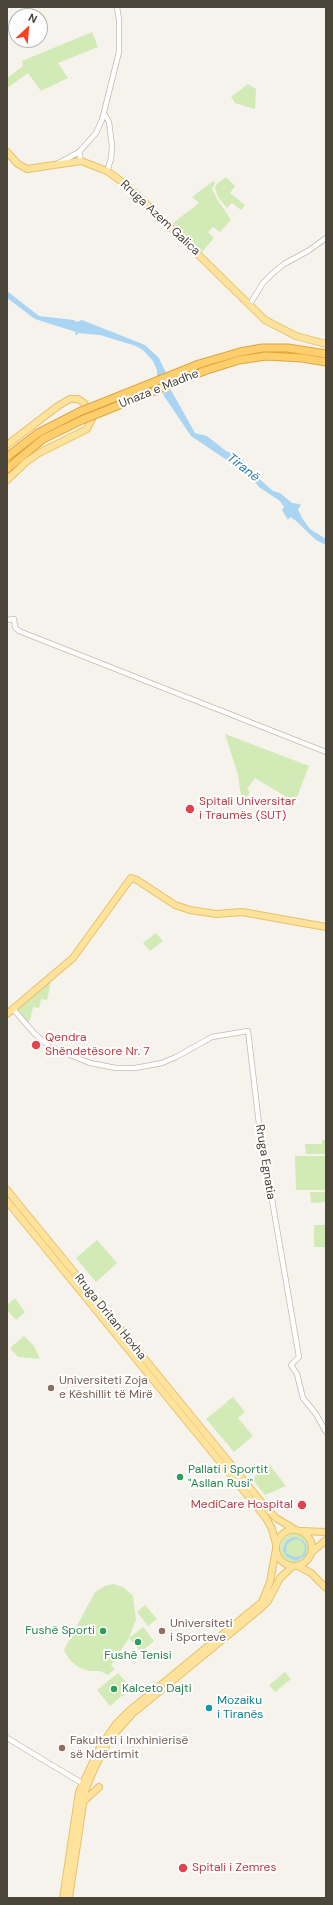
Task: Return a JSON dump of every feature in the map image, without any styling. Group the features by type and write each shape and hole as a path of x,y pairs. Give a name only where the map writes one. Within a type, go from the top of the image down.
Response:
{"highway":[{"name":"Unaza e Madhe","path":"7,457 38,433 80,412 199,364 240,352 262,348 288,348 326,354"},
{"name":"Unaza e Madhe","path":"7,469 43,439 82,420 204,371 239,360 266,356 302,358 326,362"}],"main road":[{"name":"Rruga Azem Galica","path":"7,152 18,164 26,169 81,161 108,170 128,186 274,326 296,336 326,344"},
{"path":"7,445 58,406 70,399 78,399 84,403 91,414 92,419 87,429 39,453 26,462 7,480"},
{"path":"7,1014 73,958 131,878 137,880 175,905 190,910 216,914 242,912 326,927"},
{"name":"Rruga Dritan Hoxha","path":"7,1190 267,1509 276,1518 298,1530"},
{"name":"Rruga Dritan Hoxha","path":"7,1201 266,1518 272,1529 276,1547"},
{"path":"68,1898 85,1785 99,1749 116,1724 126,1714 262,1602 270,1582 276,1547 283,1533 298,1530 326,1532"},
{"path":"298,1530 310,1539 312,1552"},
{"path":"63,1898 78,1797 102,1754 120,1726 132,1714 260,1609 268,1601 280,1578 296,1566 306,1563 312,1552 326,1540"},
{"path":"276,1547 282,1561 311,1573 326,1588"},
{"path":"82,1803 99,1787"}],"street":[{"path":"57,164 79,152 96,133 104,113 120,46 117,7"},
{"path":"104,113 109,122 112,146 108,170"},
{"path":"79,152 81,161"},
{"path":"250,304 263,283 273,273 284,264 308,251 326,238"},
{"path":"7,620 14,619 16,628 19,631 326,752"},
{"name":"Rruga Egnatia","path":"13,1009 30,1029 45,1043 57,1051 90,1063 108,1067 131,1069 150,1066 176,1057 212,1037 248,1031 259,1124 299,1357 291,1365 297,1374 304,1398 316,1414 326,1432"},
{"path":"7,1738 85,1785"}],"green space":[{"path":"92,32 98,47 58,63 68,78 41,91 28,73 7,88 7,78 23,66 22,61"},
{"path":"248,84 256,89 255,109 235,103 231,97"},
{"path":"226,177 235,186 230,193 245,205 241,210 232,203 227,208 218,197 215,188 217,184"},
{"path":"213,181 215,183 212,189 231,220 220,232 213,227 208,232 214,238 202,252 173,223 199,203 192,197"},
{"path":"225,734 309,766 295,802 255,778 247,789 250,792 242,804 238,775"},
{"path":"156,933 163,941 150,951 143,943"},
{"path":"52,977 47,1000 41,999 39,1008 33,1007 30,1020 26,1025 13,1009"},
{"path":"322,1140 326,1140 326,1154 306,1154 305,1144 322,1144"},
{"path":"295,1156 326,1156 326,1190 296,1190"},
{"path":"310,1192 326,1192 326,1202 311,1203"},
{"path":"314,1225 326,1225 326,1247 314,1247"},
{"path":"97,1240 117,1263 96,1282 76,1258"},
{"path":"15,1298 25,1312 16,1320 7,1310 7,1305"},
{"path":"24,1336 34,1346 40,1359 18,1357 10,1348"},
{"path":"233,1397 245,1412 238,1418 253,1436 234,1452 206,1419 226,1403 231,1409 226,1402"},
{"path":"269,1464 286,1486 265,1495 252,1479"},
{"path":"295,1534 301,1535 309,1543 309,1555 301,1563 295,1564 289,1563 281,1555 280,1549 281,1543 289,1535"},
{"name":"Fushë Sporti","path":"113,1584 123,1587 133,1596 136,1620 129,1638 111,1665 115,1669 108,1675 100,1671 89,1671 78,1667 70,1660 64,1650 95,1592 105,1586"},
{"path":"145,1605 157,1619 148,1626 137,1612"},
{"path":"143,1627 154,1641 141,1652 129,1638"},
{"path":"285,1672 291,1679 275,1692 269,1685"},
{"name":"Kalceto Dajti","path":"118,1673 131,1688 110,1706 97,1690"}],"water":[{"path":"7,291 39,316 74,320 76,322 82,320 145,345 159,358 166,373 157,377 157,370 153,361 143,350 136,346 100,335 78,333 75,335 76,332 35,319 7,298"},
{"name":"Tiranë","path":"171,390 195,433 207,436 226,451 239,456 255,475 273,491 280,493 292,503 301,505 298,509 302,518 310,529 326,539 326,545 316,540 295,520 290,517 288,520 282,510 284,507 280,501 259,487 249,475 191,436 164,396 163,393"},
{"path":"294,1537 303,1540 307,1547 305,1556 296,1561 287,1557 283,1550 286,1541","holes":["294,1539 300,1540 304,1544 305,1550 302,1556 294,1557 286,1553 287,1544"]}],"place":[{"name":"Spitali Universitar i Traumës (SUT)","path":"190,809"},
{"name":"Qendra Shëndetësore Nr. 7","path":"36,1045"},
{"name":"Universiteti Zoja e Këshillit të Mirë","path":"51,1388"},
{"name":"Pallati i Sportit \"Asllan Rusi\"","path":"180,1477"},
{"name":"MediCare Hospital","path":"302,1505"},
{"name":"Fushë Sporti","path":"103,1631"},
{"name":"Universiteti i Sporteve","path":"162,1631"},
{"name":"Fushë Tenisi","path":"138,1642"},
{"name":"Kalceto Dajti","path":"114,1689"},
{"name":"Mozaiku i Tiranës","path":"209,1708"},
{"name":"Fakulteti i Inxhinierisë së Ndërtimit","path":"62,1748"},
{"name":"Spitali i Zemres","path":"183,1868"}]}
